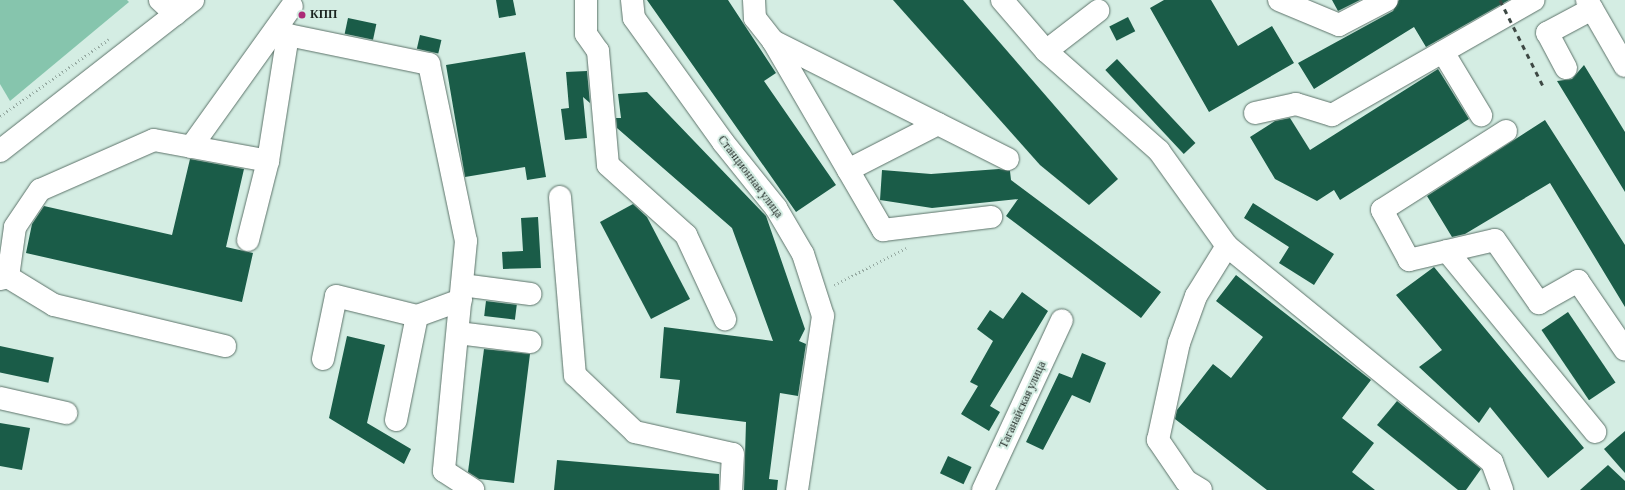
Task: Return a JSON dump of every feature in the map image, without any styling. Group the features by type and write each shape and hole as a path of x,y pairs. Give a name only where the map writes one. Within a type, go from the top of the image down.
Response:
{"street":[{"path":"0,150 168,7 193,0"},
{"path":"586,0 586,34 598,51 608,165 686,235 725,320"},
{"name":"Станционная улица","path":"632,0 634,18 776,208 803,254 823,316 797,490"},
{"path":"754,0 755,18 773,41 883,230 991,217"},
{"path":"1002,0 1046,51 1159,151 1227,246 1492,462 1502,490"},
{"path":"1279,0 1339,26 1387,0"},
{"path":"1255,113 1296,104 1332,115 1534,0"},
{"path":"248,240 268,161 293,3"},
{"path":"191,147 293,3"},
{"path":"1566,68 1547,33 1590,4 1625,66"},
{"path":"1046,51 1098,11"},
{"path":"288,35 429,64 466,241 444,471 473,490"},
{"path":"773,41 1008,159"},
{"path":"1443,52 1481,115"},
{"path":"848,170 938,124"},
{"path":"1506,131 1382,210 1409,260 1495,240 1539,303 1578,281 1625,350"},
{"path":"225,346 54,305 4,278 15,227 40,190 154,140 268,161"},
{"path":"560,197 574,375 635,432 733,454 731,490"},
{"path":"1201,490 1186,481 1158,440 1179,343 1196,296 1227,246"},
{"path":"1447,251 1595,432"},
{"path":"323,359 336,296 418,316 461,292 530,294"},
{"path":"396,420 418,316"},
{"name":"Таганайская улица","path":"983,490 1062,320"},
{"path":"458,333 530,342"},
{"path":"0,398 66,413"}],"path":[{"path":"1,114 110,38"},
{"path":"816,295 910,246"}],"green space":[{"path":"0,0 127,0 129,2 10,101 0,84"}],"building":[{"path":"496,0 513,0 516,15 499,18"},
{"path":"647,0 728,0 776,73 764,81 836,185 796,212"},
{"path":"893,0 963,0 1118,179 1089,205 1040,165"},
{"path":"1164,0 1211,0 1238,46 1272,26 1294,63 1209,112 1150,8"},
{"path":"1332,0 1360,0 1338,11"},
{"path":"1399,0 1509,0 1426,47 1414,27 1314,89 1298,63 1393,11"},
{"path":"1128,17 1135,31 1117,41 1109,27"},
{"path":"348,18 376,24 373,40 345,34"},
{"path":"420,35 441,40 438,54 417,49"},
{"path":"525,52 546,177 527,180 525,167 465,177 446,65"},
{"path":"1117,59 1195,143 1184,154 1105,70"},
{"path":"1584,65 1625,132 1625,192 1557,81 1572,79"},
{"path":"1438,69 1469,119 1340,200 1334,190 1317,201 1275,179 1250,137 1275,121 1290,118 1310,150"},
{"path":"587,71 590,103 583,97 587,138 565,140 561,109 569,108 566,72"},
{"path":"647,92 766,216 805,329 799,341 806,344 798,396 780,393 769,479 778,480 777,490 744,490 746,422 676,413 680,380 660,378 664,327 773,341 732,228 617,128 616,118 621,118 618,94"},
{"path":"1545,120 1625,245 1625,307 1550,183 1465,234 1452,237 1427,196"},
{"path":"190,159 244,169 226,247 253,253 242,302 26,253 32,224 44,206 172,235"},
{"path":"999,169 1010,171 1011,180 1161,292 1141,318 1006,216 1018,199 932,208 880,200 882,170 931,174"},
{"path":"1253,203 1334,254 1314,285 1279,263 1289,247 1244,218"},
{"path":"633,204 647,217 690,299 651,319 600,222"},
{"path":"538,217 541,268 503,269 502,252 523,251 521,218"},
{"path":"1434,267 1584,448 1548,478 1490,407 1479,423 1419,367 1442,350 1396,295"},
{"path":"1236,275 1371,380 1342,418 1374,443 1352,472 1375,490 1267,490 1175,419 1177,410 1213,364 1231,378 1263,337 1216,301"},
{"path":"1022,292 1048,311 990,406 1000,412 989,431 961,414 978,386 970,382 993,341 977,329 990,310 1003,319"},
{"path":"486,301 517,305 515,320 484,316"},
{"path":"1568,312 1616,382 1589,400 1541,330"},
{"path":"347,336 385,345 367,423 411,449 404,464 329,418"},
{"path":"0,346 54,357 48,383 0,373"},
{"path":"484,349 530,354 514,483 479,479 468,472"},
{"path":"1082,353 1106,363 1090,403 1072,395 1043,450 1026,442 1059,373 1072,378"},
{"path":"1397,401 1481,469 1466,490 1458,490 1377,425"},
{"path":"0,423 30,428 22,470 0,466"},
{"path":"1625,431 1625,473 1604,449"},
{"path":"948,456 972,467 964,484 940,473"},
{"path":"557,460 719,474 719,490 554,490"},
{"path":"1608,465 1625,481 1625,490 1580,490"}],"railway":[{"path":"1500,0 1543,86"}],"place":[{"name":"КПП","path":"302,15"}]}
